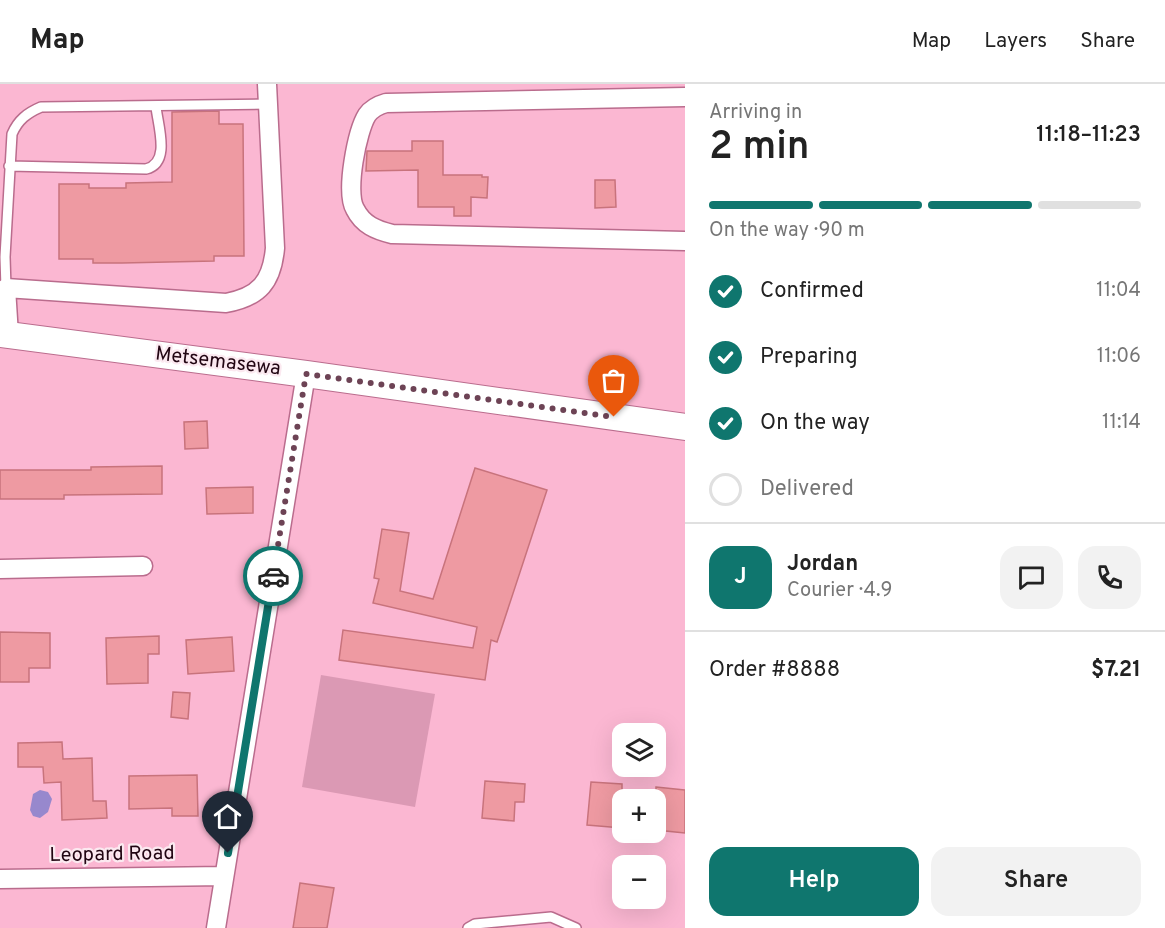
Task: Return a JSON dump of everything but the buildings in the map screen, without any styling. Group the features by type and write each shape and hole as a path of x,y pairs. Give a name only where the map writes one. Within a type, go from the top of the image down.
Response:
{"street":[{"path":"5,334 6,288 226,303 243,300 260,288 270,273 275,248 267,84"},
{"path":"685,97 386,103 377,106 367,115 358,142 350,181 351,200 355,211 373,229 392,234 685,241"},
{"name":"Metsemasewa","path":"5,334 685,427"},
{"path":"216,928 306,374"},
{"path":"0,569 143,566"},
{"name":"Leopard Road","path":"0,879 224,876"}],"lane":[{"path":"6,288 2,258 12,134 16,125 31,111 41,107 268,104"},
{"path":"9,166 146,169 153,167 161,154 156,107"},
{"path":"468,928 475,924 551,917 576,928"}],"shaded area":[{"path":"321,675 435,694 415,807 302,787"},
{"path":"40,790 48,792 52,799 48,812 40,818 33,816 30,810 33,794"}],"way so far":[{"path":"273,576 306,374 614,417"}],"route":[{"path":"228,853 273,576"}]}
